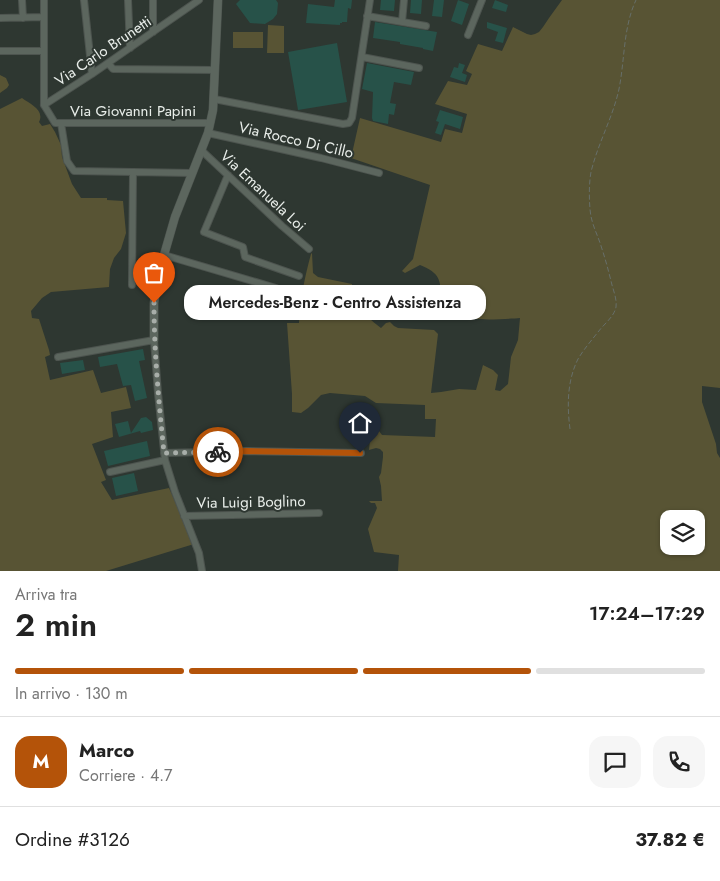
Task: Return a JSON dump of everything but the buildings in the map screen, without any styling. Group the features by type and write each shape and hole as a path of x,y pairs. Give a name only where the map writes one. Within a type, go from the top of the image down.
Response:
{"street":[{"path":"22,0 23,18"},
{"path":"44,0 44,105 58,123 67,162 74,170 192,173"},
{"path":"84,0 92,74"},
{"path":"128,0 130,48"},
{"path":"153,0 153,32"},
{"path":"185,0 185,10"},
{"name":"Via Carlo Brunetti","path":"44,105 108,64 199,0"},
{"path":"202,571 199,552 174,492 165,457 154,340 154,303 157,282 175,217 208,133 214,110 218,0"},
{"path":"214,99 343,124 349,122 352,118 370,0"},
{"path":"402,22 404,0"},
{"path":"468,35 482,0"},
{"path":"367,16 426,26"},
{"path":"0,18 44,17"},
{"path":"0,50 44,51"},
{"path":"362,57 419,68"},
{"path":"108,64 113,69 215,70"},
{"name":"Via Giovanni Papini","path":"58,123 210,123"},
{"name":"Via Rocco Di Cillo","path":"208,133 378,173"},
{"name":"Via Emanuela Loi","path":"201,150 309,250"},
{"path":"132,286 133,172"},
{"path":"228,175 204,232 243,247 245,257 299,276"},
{"path":"164,255 276,288"},
{"path":"58,356 154,340"},
{"path":"110,472 165,457 246,451 360,453"},
{"name":"Via Luigi Boglino","path":"184,516 319,513"}],"path":[{"path":"570,429 568,401 573,372 584,349 609,320 616,306 607,265 593,228 589,194 591,173 619,89 624,47 632,9 636,0"}],"shaded area":[{"path":"562,0 720,0 720,388 702,386 702,402 720,458 720,571 398,571 399,555 374,552 368,529 377,508 375,503 369,501 382,501 379,477 383,457 383,452 380,449 369,450 370,440 374,432 379,431 382,435 435,437 436,419 425,419 425,405 376,403 365,396 330,393 321,395 301,413 292,412 287,323 299,323 303,288 312,253 313,273 318,277 352,284 352,291 366,295 366,307 369,318 381,328 390,322 398,328 434,330 438,334 431,393 459,389 476,390 483,365 498,375 495,390 500,391 508,384 511,357 518,340 520,318 483,319 464,317 441,300 440,282 432,271 420,265 405,273 402,271 413,259 430,185 351,158 360,118 441,142 445,129 462,133 467,114 435,104 448,81 467,85 472,74 466,71 478,44 502,51 513,27 531,35 539,32"},
{"path":"268,25 284,26 284,53 267,53"},
{"path":"233,32 263,32 263,48 233,48"},
{"path":"0,75 6,78 9,85 0,93"},
{"path":"22,98 38,111 40,114 39,122 42,126 50,124 55,132 61,145 62,157 72,184 81,198 107,198 107,200 123,201 126,233 121,249 114,258 110,269 109,287 51,292 42,298 31,311 32,318 39,319 49,350 50,355 45,357 50,380 93,370 101,393 126,387 131,408 111,412 113,437 92,444 106,480 101,482 112,500 169,488 194,544 106,571 0,571 0,109"}],"way so far":[{"path":"154,303 154,340 164,453 218,452"}],"place":[{"name":"Mercedes-Benz - Centro Assistenza","path":"154,303"}],"route":[{"path":"218,452 360,453"}]}
